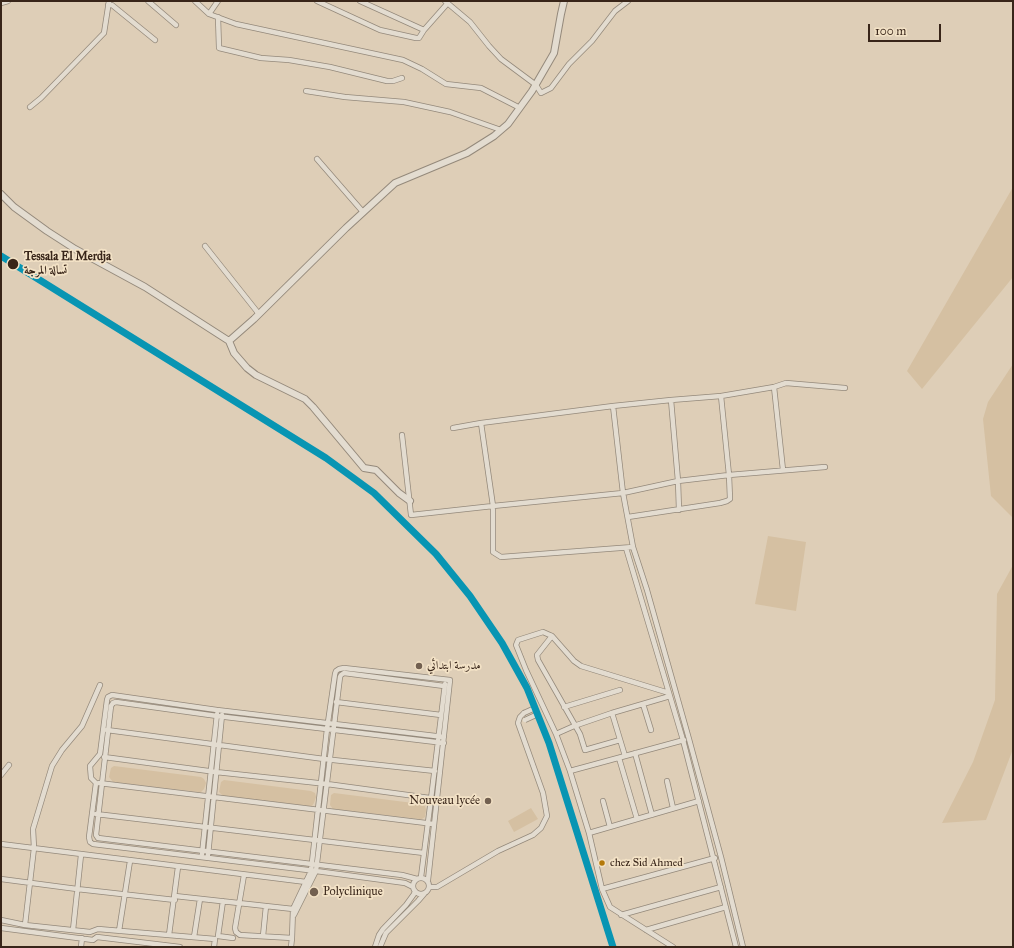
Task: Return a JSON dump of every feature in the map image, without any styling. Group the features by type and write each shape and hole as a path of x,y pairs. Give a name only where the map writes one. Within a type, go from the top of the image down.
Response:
{"street":[{"path":"1,3 8,1"},
{"path":"148,1 176,25"},
{"path":"195,1 209,14 236,24 404,60 446,84 481,88 520,108"},
{"path":"209,14 218,1"},
{"path":"318,1 380,30 416,38 419,38 446,2 470,22 501,59 536,85 541,92 551,88 569,64 592,41 615,11 628,1"},
{"path":"360,1 424,30"},
{"path":"229,341 395,183 467,153 484,144 501,130 520,108 536,85 554,53 564,1"},
{"path":"30,107 41,98 104,33 109,3 155,40"},
{"path":"218,17 219,48 260,58 289,60 330,67 387,81 402,78"},
{"path":"306,91 345,97 404,102 450,112 501,130"},
{"path":"317,159 363,212"},
{"path":"1,194 14,207 47,231 75,249 145,287 229,341 234,354 246,368 256,375 305,399 364,468 376,470 399,493 410,501"},
{"path":"205,246 259,314"},
{"path":"453,428 613,406 721,396 774,387 786,383 845,388"},
{"path":"774,387 783,470"},
{"path":"628,517 679,510 727,501 730,499 721,396"},
{"path":"670,400 678,481 679,510"},
{"path":"613,406 623,493 633,547 647,590 689,739 721,857 743,947"},
{"path":"481,423 493,506 493,552 501,557 633,547"},
{"path":"402,435 411,515 623,493 678,481 825,466"},
{"path":"626,548 683,740 736,947"},
{"path":"674,947 610,907 602,888 589,833 570,771 556,734 516,645 518,640 543,632 552,636 574,661 581,666 676,695"},
{"path":"552,636 537,655 538,660 574,726 580,734 585,750 620,740"},
{"path":"315,864 315,840 327,726 336,671 339,669 450,680 444,740 419,878 414,882 414,894 383,929 379,935 375,947"},
{"path":"293,917 314,871 320,841 340,677 344,673 444,686"},
{"path":"380,947 386,933 428,891 430,887 428,880 434,824 435,771 445,680"},
{"path":"25,925 34,848 33,829 52,766 62,750 82,726 100,685"},
{"path":"564,707 620,690"},
{"path":"556,734 612,712 643,704 669,694"},
{"path":"96,783 91,778 90,766 100,754 107,700 108,697 112,696 438,742 444,740"},
{"path":"330,701 441,715"},
{"path":"327,726 219,716 116,702 113,703 111,706 96,835 100,839 315,864 402,875 428,880"},
{"path":"643,704 651,730"},
{"path":"430,887 437,888 498,851 533,835 541,828 547,816 543,793 518,723 520,717 524,713 543,705"},
{"path":"202,858 204,827 216,744 219,710"},
{"path":"520,728 525,720 546,711"},
{"path":"612,712 625,756"},
{"path":"334,727 438,737 444,740"},
{"path":"103,730 324,759 435,771"},
{"path":"570,771 689,739"},
{"path":"208,859 216,772 216,744"},
{"path":"635,753 652,815"},
{"path":"100,754 105,758 327,784 434,799"},
{"path":"619,758 637,819"},
{"path":"1,775 10,765"},
{"path":"667,781 673,808"},
{"path":"96,783 102,782 434,824"},
{"path":"96,783 89,837 90,842 93,844 314,871 405,884 419,894 424,894"},
{"path":"320,793 327,784"},
{"path":"603,801 610,826"},
{"path":"589,833 699,801"},
{"path":"92,813 424,853"},
{"path":"1,844 306,882"},
{"path":"73,930 81,855"},
{"path":"602,888 721,857"},
{"path":"119,931 130,861"},
{"path":"169,935 178,867"},
{"path":"292,947 293,909 306,882 314,871"},
{"path":"244,875 235,928 236,932 240,935 292,938"},
{"path":"1,879 125,895 200,899 293,909"},
{"path":"621,915 721,887"},
{"path":"194,937 200,899"},
{"path":"223,901 218,936 233,938"},
{"path":"263,936 266,906"},
{"path":"646,930 726,907"},
{"path":"1,920 25,925 90,932 98,929 215,939 214,947"},
{"path":"731,927 738,926"},
{"path":"1,928 93,940 97,937 180,947"},
{"path":"81,947 82,938"}],"shaded area":[{"path":"1013,187 1013,277 922,389 907,371"},
{"path":"1013,364 1013,518 991,496 983,419 988,402"},
{"path":"768,536 806,542 796,611 755,604"},
{"path":"1013,565 1013,749 986,820 942,823 973,762 995,700 997,594"},
{"path":"114,766 201,777 206,783 204,789 201,792 198,792 113,782 109,777 111,768"},
{"path":"224,780 311,791 315,793 316,797 312,806 308,806 223,796 219,792 221,782"},
{"path":"334,793 421,804 425,806 425,817 419,819 333,809 330,805 331,795"},
{"path":"531,808 538,819 514,832 508,821"}],"railway":[{"path":"1,256 326,458 374,493 436,554 470,596 502,643 527,688 549,743 613,947"}],"transit line":[{"path":"1,256 326,458 374,493 436,554 470,596 502,643 527,688 549,743 613,947"}],"place":[{"name":"Tessala El Merdja تسالة المرجة","path":"13,264"},
{"name":"مدرسة ابتدائي","path":"419,666"},
{"name":"Nouveau lycée","path":"488,801"},
{"name":"chez Sid Ahmed","path":"602,863"},
{"name":"Polyclinique","path":"314,892"}]}
